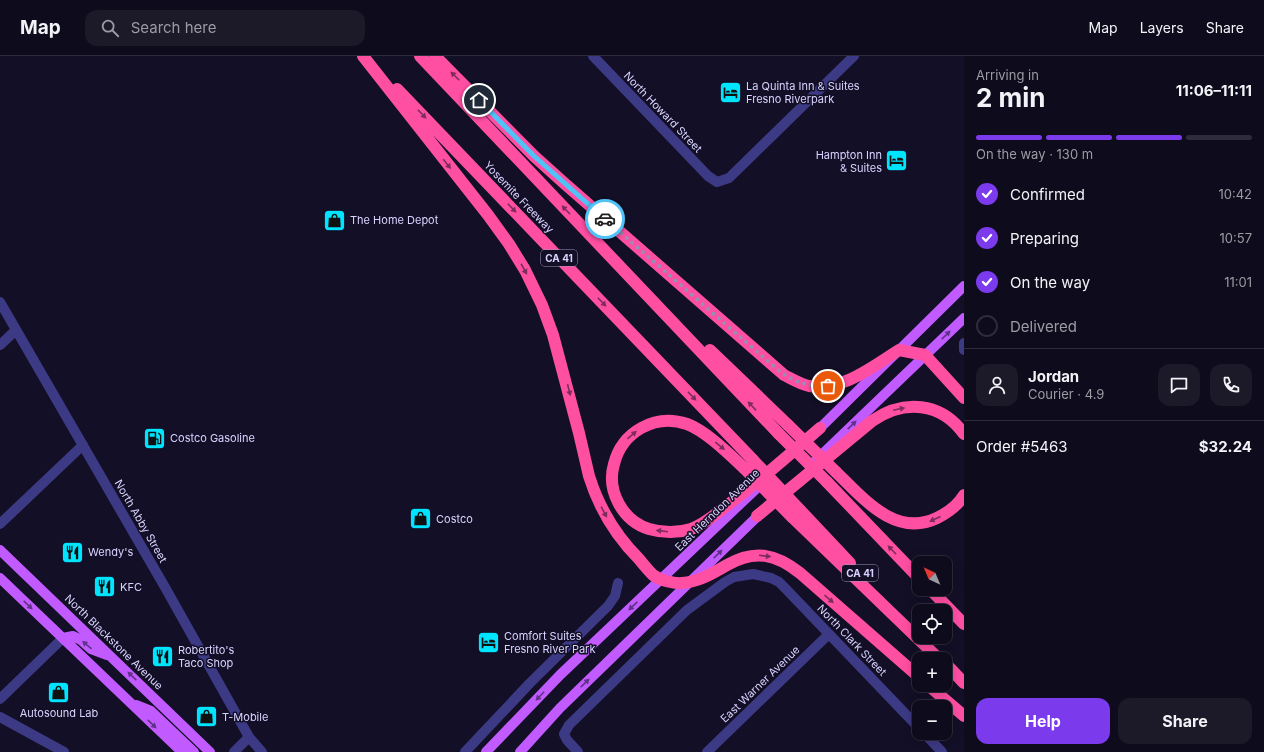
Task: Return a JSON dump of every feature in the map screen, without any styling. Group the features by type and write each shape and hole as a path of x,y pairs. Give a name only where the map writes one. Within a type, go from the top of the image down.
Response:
{"highway":[{"name":"Yosemite Freeway","path":"364,56 748,464"},
{"path":"364,56 488,215 509,244 525,270 542,305 553,335 589,476 599,503 611,526 629,549 654,575 662,579 681,583 690,582 705,577 729,564 747,557 765,556 781,560 800,573 912,671"},
{"path":"420,56 779,434 912,571"},
{"path":"435,56 534,156 784,374 796,381 810,386 828,386 838,384 853,379 899,350 925,356 964,398"},
{"path":"586,230 878,511 892,519 908,523 922,523 936,519 948,512 964,494"},
{"path":"757,516 872,421 888,411 897,408 913,407 937,411 948,417 964,434"},
{"path":"820,428 746,491 702,523 688,530 661,532 645,528 629,518 616,498 613,484 613,465 623,443 646,425 664,420 688,424 748,464 796,514 933,652"},
{"name":"CA 41","path":"796,514 912,628"},
{"path":"937,596 964,624"},
{"name":"CA 41","path":"927,644 934,652"},
{"path":"952,671 964,683"},
{"path":"936,692 964,716"}],"main road":[{"name":"East Herndon Avenue","path":"486,752 560,675 820,428 964,286"},
{"path":"520,752 560,708 757,516 964,318"},
{"name":"North Blackstone Avenue","path":"0,550 210,752"},
{"path":"0,578 182,752"},
{"path":"63,638 73,636 81,640 91,649 111,656"},
{"path":"130,703 151,711 194,752"}],"street":[{"name":"North Howard Street","path":"593,56 708,176 717,182 728,178 854,56"},
{"name":"North Abby Street","path":"0,302 83,444 249,737 262,752"},
{"path":"0,346 16,330"},
{"path":"964,343 964,350"},
{"path":"0,524 83,444"},
{"name":"North Clark Street","path":"578,752 567,740 564,734 569,726 687,610 734,577 753,574 771,578 779,582 912,721"},
{"path":"465,752 530,683 608,606 615,596 618,584"},
{"name":"East Warner Avenue","path":"707,752 829,634"},
{"path":"0,700 63,638"},
{"path":"0,717 64,752"},
{"path":"234,752 249,737"},
{"path":"931,740 942,752"}],"way so far":[{"path":"605,219 778,370 803,384 810,386 828,386"}],"place":[{"name":"La Quinta Inn & Suites Fresno Riverpark","path":"731,92"},
{"name":"Hampton Inn & Suites","path":"897,161"},
{"name":"The Home Depot","path":"334,220"},
{"name":"Costco Gasoline","path":"154,438"},
{"name":"Costco","path":"420,519"},
{"name":"Wendy's","path":"73,552"},
{"name":"KFC","path":"104,587"},
{"name":"Comfort Suites Fresno River Park","path":"489,642"},
{"name":"Robertito's Taco Shop","path":"162,656"},
{"name":"Autosound Lab","path":"59,693"},
{"name":"T-Mobile","path":"207,717"}],"route":[{"path":"479,100 534,156 605,219"}]}
